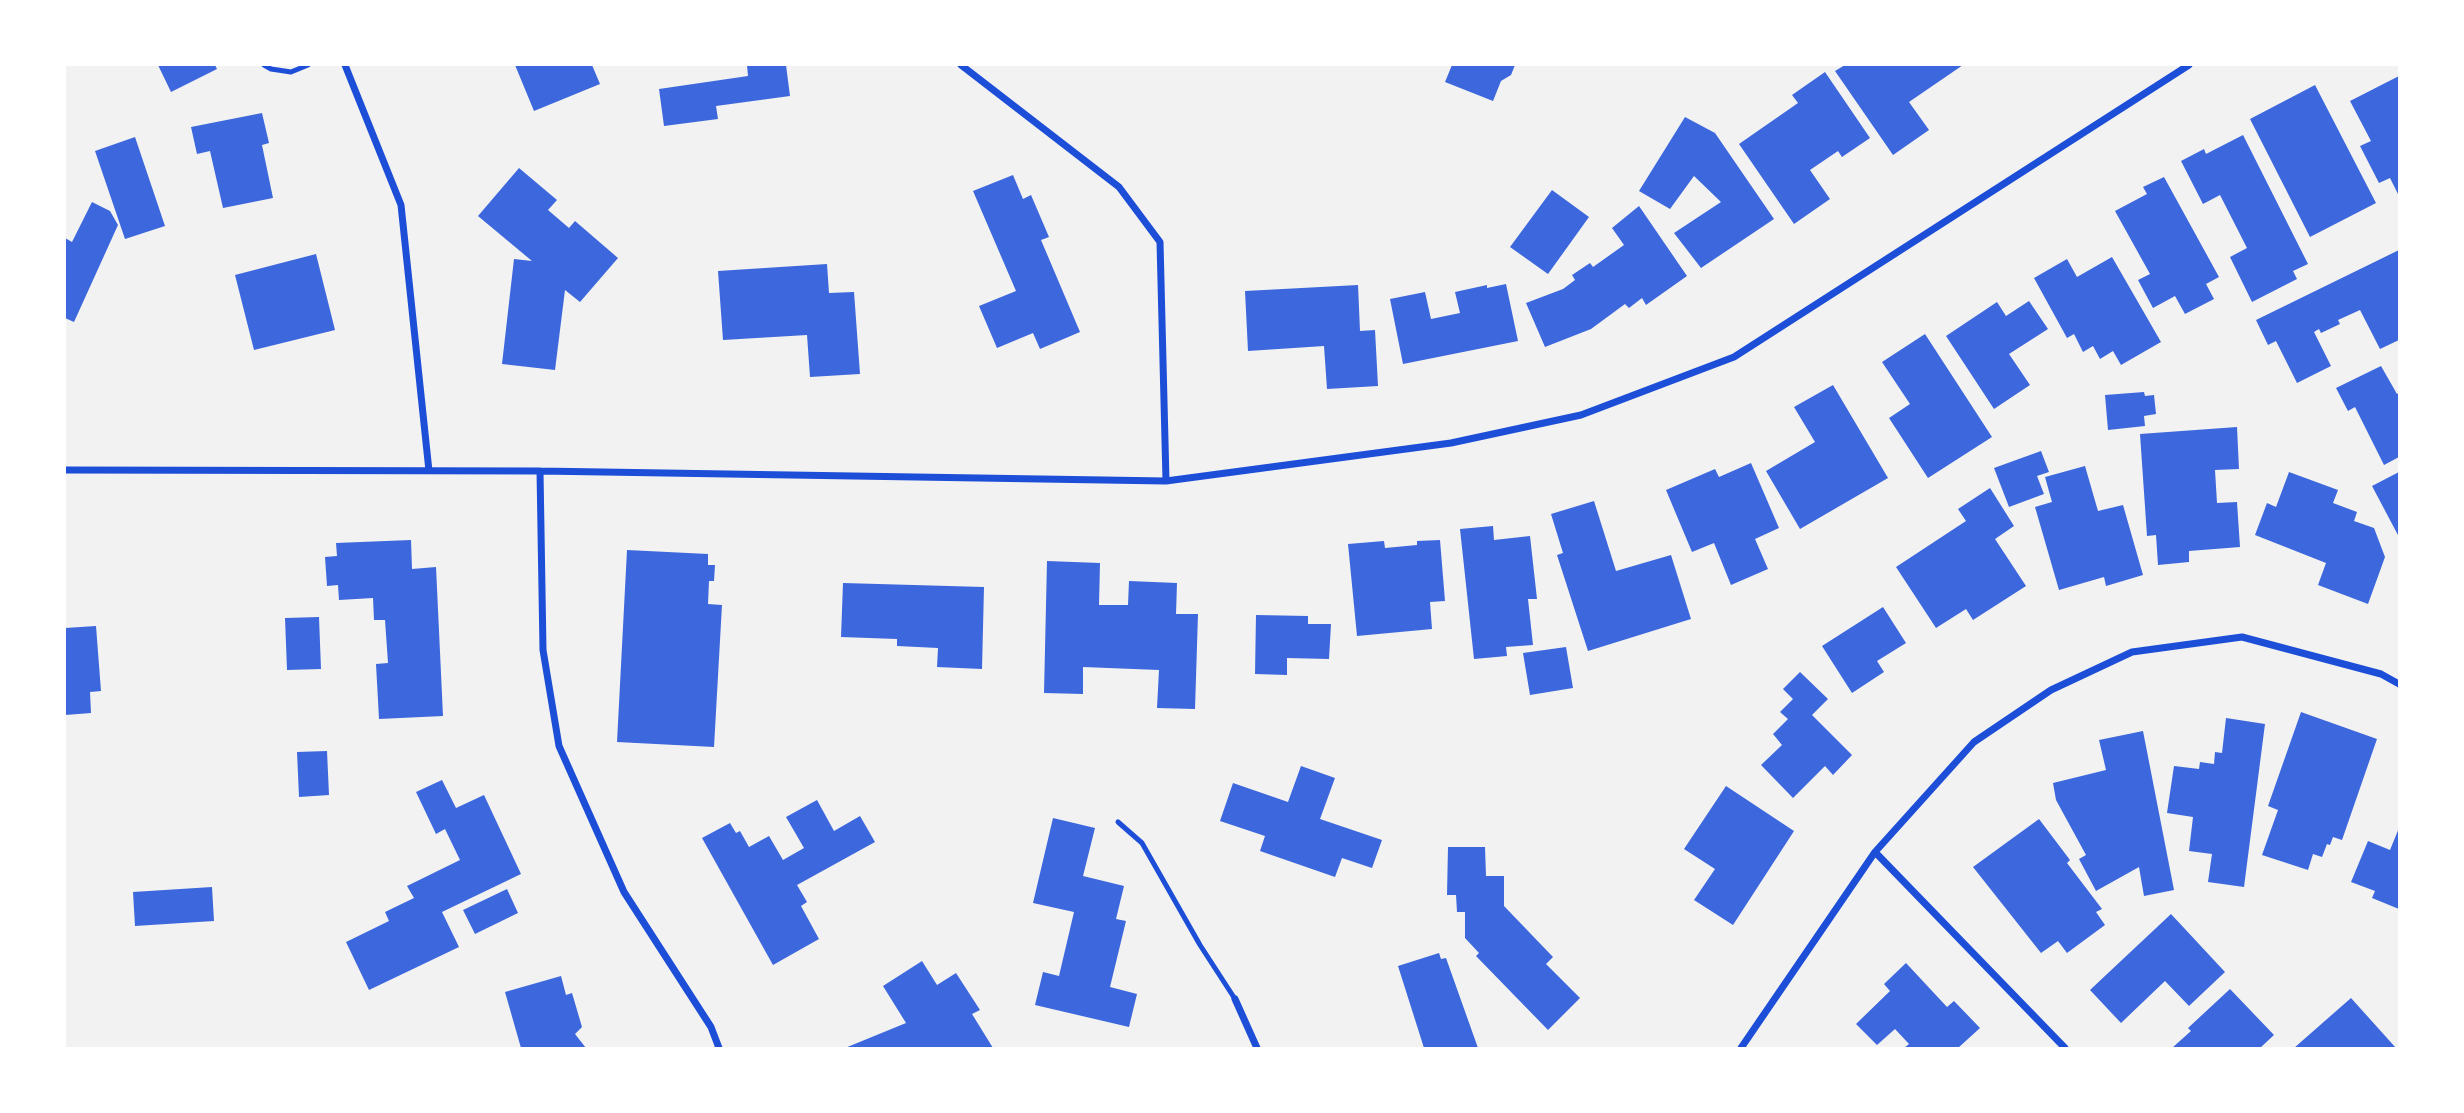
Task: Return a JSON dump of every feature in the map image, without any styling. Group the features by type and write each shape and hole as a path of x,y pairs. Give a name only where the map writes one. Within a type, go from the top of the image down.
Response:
{"street":[{"path":"345,65 401,205 429,471"},
{"path":"961,65 1119,187 1160,242 1166,481"},
{"path":"65,470 540,471 1166,481 1451,443 1581,415 1734,357 2189,65"},
{"path":"540,471 543,650 559,746 624,892 710,1027 719,1048"},
{"path":"1741,1048 1875,852 1974,742 2051,690 2132,652 2242,637 2381,674 2399,684"},
{"path":"1875,852 2065,1048"},
{"path":"1235,999 1257,1048"}],"lane":[{"path":"264,65 271,69 292,72 308,65"},
{"path":"1118,822 1142,843 1200,946 1235,999"}],"building":[{"path":"158,65 215,65 217,69 171,92"},
{"path":"515,65 592,65 600,84 534,111"},
{"path":"747,65 786,65 790,96 716,106 718,119 664,126 659,89 748,76"},
{"path":"1452,65 1515,65 1511,75 1501,81 1493,101 1445,82"},
{"path":"1845,65 1963,65 1909,102 1929,130 1893,155 1835,71"},
{"path":"1825,72 1870,138 1842,157 1838,151 1810,170 1830,199 1794,224 1739,144 1798,103 1792,95"},
{"path":"2399,76 2399,196 2390,178 2379,183 2360,146 2371,141 2350,101"},
{"path":"2315,85 2376,203 2310,237 2250,119"},
{"path":"262,113 269,143 262,145 273,198 223,208 210,151 197,154 191,127"},
{"path":"1685,117 1715,133 1774,219 1701,268 1674,233 1721,202 1694,176 1670,209 1639,191"},
{"path":"2243,135 2308,264 2293,271 2297,279 2252,302 2230,257 2247,248 2220,195 2203,204 2181,161 2204,149 2206,154"},
{"path":"135,137 165,226 125,239 95,151"},
{"path":"519,168 557,200 548,210 569,228 575,221 618,258 580,302 565,290 555,370 502,364 514,259 532,261 478,216"},
{"path":"1013,175 1023,199 1031,195 1049,237 1041,240 1080,332 1040,349 1033,333 997,348 979,306 1016,291 973,191"},
{"path":"2164,177 2219,277 2206,284 2214,299 2185,314 2175,296 2153,308 2138,280 2150,274 2115,211 2147,194 2143,187"},
{"path":"1552,190 1589,217 1548,274 1510,247"},
{"path":"92,202 110,211 118,225 74,322 65,318 65,238 72,242"},
{"path":"1639,206 1687,276 1646,305 1642,298 1629,308 1625,304 1591,329 1545,347 1526,303 1563,289 1575,280 1572,275 1590,263 1593,267 1624,245 1612,228"},
{"path":"2399,250 2399,340 2380,349 2360,310 2338,320 2340,324 2321,333 2319,329 2314,332 2331,366 2297,383 2276,341 2268,345 2256,320"},
{"path":"316,254 335,330 254,350 235,275"},
{"path":"2112,257 2161,342 2121,365 2113,351 2100,359 2093,346 2083,352 2074,334 2067,338 2034,278 2067,259 2077,277"},
{"path":"827,264 829,293 854,292 860,374 810,377 807,335 723,340 718,271"},
{"path":"1506,284 1518,341 1403,364 1390,299 1425,292 1431,319 1460,313 1455,292"},
{"path":"1358,285 1360,331 1375,330 1378,386 1327,389 1324,346 1248,351 1245,291"},
{"path":"2029,301 2048,329 2009,354 2030,385 1994,409 1946,336 1997,302 2006,316"},
{"path":"1925,334 1992,437 1928,478 1889,418 1910,404 1882,362"},
{"path":"2381,366 2397,394 2399,393 2399,457 2384,465 2355,407 2348,411 2336,388"},
{"path":"1833,385 1888,478 1800,529 1766,471 1815,442 1794,407"},
{"path":"2144,392 2145,396 2154,395 2156,414 2144,416 2145,426 2108,430 2105,395"},
{"path":"2237,427 2239,469 2215,470 2217,503 2237,502 2240,547 2189,551 2189,562 2158,565 2156,535 2147,536 2140,434"},
{"path":"2041,451 2049,472 2037,476 2044,494 2009,507 1994,468"},
{"path":"1751,463 1779,528 1755,539 1768,569 1731,585 1714,543 1692,552 1666,490 1715,469 1719,477"},
{"path":"2085,466 2098,511 2123,505 2143,575 2106,586 2104,577 2059,590 2035,507 2052,502 2045,477"},
{"path":"2289,472 2338,490 2333,503 2357,512 2354,521 2374,528 2385,557 2368,604 2318,585 2326,563 2255,535 2267,503 2276,507"},
{"path":"2399,472 2399,537 2372,486"},
{"path":"1990,488 2014,526 1995,539 2026,586 1973,620 1966,609 1936,628 1896,567 1966,521 1958,509"},
{"path":"1594,501 1616,571 1671,555 1691,619 1588,651 1557,555 1563,553 1551,514"},
{"path":"1493,526 1494,540 1530,536 1537,599 1528,599 1533,645 1506,647 1507,656 1474,659 1460,529"},
{"path":"411,540 412,569 436,567 443,716 379,719 376,664 388,663 385,620 374,620 373,598 339,600 338,585 327,586 325,557 337,556 336,543"},
{"path":"1440,540 1445,601 1430,602 1432,629 1357,636 1348,544 1384,541 1385,548 1417,545 1417,541"},
{"path":"627,550 708,554 708,565 715,565 714,581 709,581 708,604 722,605 714,747 617,742"},
{"path":"1047,561 1100,563 1099,605 1128,605 1129,581 1177,583 1176,614 1198,614 1195,709 1157,708 1159,670 1083,667 1083,694 1044,693"},
{"path":"843,583 984,587 982,669 937,667 938,648 897,646 897,639 841,637"},
{"path":"1883,607 1906,643 1877,661 1884,672 1852,693 1822,646"},
{"path":"1256,615 1308,616 1308,624 1331,624 1329,659 1287,658 1287,675 1255,674"},
{"path":"319,617 321,669 287,670 285,618"},
{"path":"96,626 101,691 90,692 91,713 65,715 65,628"},
{"path":"1566,647 1573,688 1530,695 1523,653"},
{"path":"1800,672 1828,699 1812,715 1852,755 1833,775 1825,766 1793,798 1761,765 1782,745 1773,734 1788,719 1780,712 1793,699 1783,689"},
{"path":"2301,712 2377,739 2342,840 2333,837 2322,857 2313,854 2308,870 2262,855 2278,810 2268,806"},
{"path":"2226,718 2265,724 2244,887 2208,882 2212,854 2189,851 2193,817 2167,813 2174,766 2199,769 2200,762 2214,764 2215,752 2222,753"},
{"path":"2143,731 2174,890 2144,896 2139,867 2096,891 2079,859 2086,855 2056,800 2053,783 2106,770 2099,740"},
{"path":"327,751 329,795 299,797 297,752"},
{"path":"1301,766 1335,778 1320,819 1382,840 1372,868 1342,858 1335,877 1260,851 1265,836 1220,821 1233,783 1288,802"},
{"path":"442,780 456,808 484,795 521,874 442,912 459,947 369,990 346,942 389,921 385,912 414,898 407,886 460,860 445,829 436,834 416,792"},
{"path":"1726,786 1794,831 1733,925 1694,900 1715,869 1684,849"},
{"path":"817,800 834,831 860,816 875,842 797,885 807,902 801,906 819,939 773,965 702,838 730,823 736,833 740,831 749,847 769,836 783,860 804,848 786,817"},
{"path":"1053,818 1095,828 1083,876 1124,886 1116,919 1126,921 1110,987 1137,994 1129,1027 1035,1005 1043,972 1059,976 1074,912 1033,903"},
{"path":"2039,819 2070,860 2067,863 2102,909 2096,912 2105,925 2067,953 2058,941 2041,953 1973,867"},
{"path":"2399,828 2399,909 2372,898 2375,891 2351,882 2368,841 2390,850"},
{"path":"1448,847 1485,847 1486,876 1504,876 1504,906 1553,957 1546,964 1580,998 1548,1030 1476,956 1479,953 1465,938 1465,912 1457,912 1456,895 1447,895"},
{"path":"212,887 214,921 135,926 133,892"},
{"path":"507,889 518,913 475,934 463,910"},
{"path":"2171,914 2225,972 2189,1006 2165,981 2121,1023 2090,990"},
{"path":"1439,953 1441,959 1446,958 1478,1048 1424,1048 1398,966"},
{"path":"922,961 937,985 956,973 980,1010 972,1014 993,1048 845,1048 906,1023 883,986"},
{"path":"1906,963 1947,1007 1954,1001 1980,1028 1958,1048 1904,1048 1909,1044 1895,1029 1877,1045 1856,1024 1890,991 1884,984"},
{"path":"561,976 566,995 572,993 582,1027 575,1034 586,1048 521,1048 505,992"},
{"path":"2230,989 2274,1035 2260,1048 2172,1048 2191,1031 2188,1028"},
{"path":"2351,998 2396,1048 2294,1048"}]}
